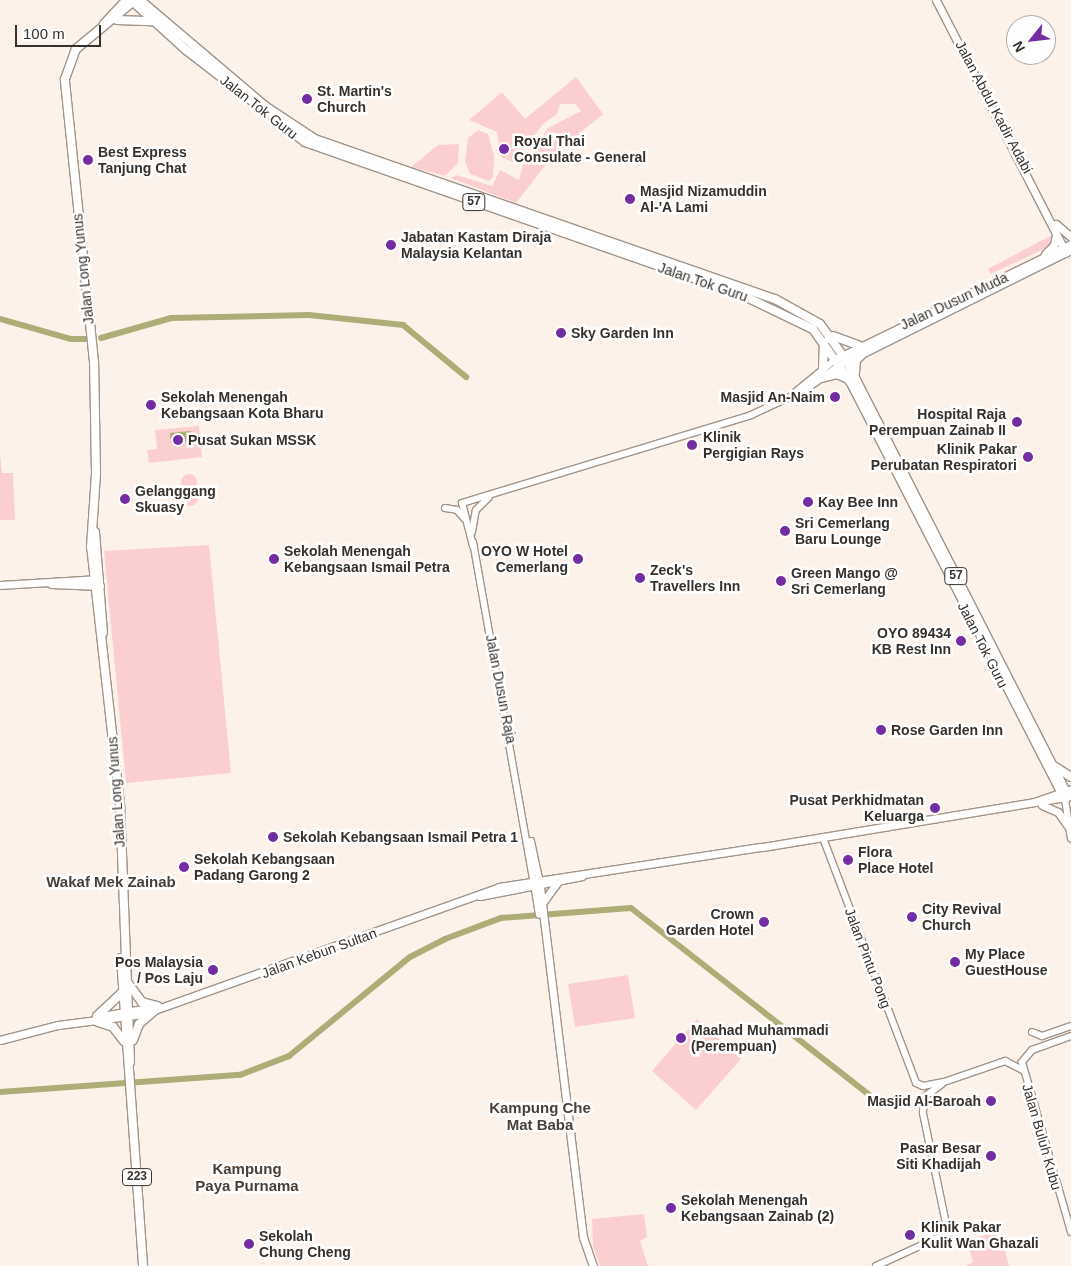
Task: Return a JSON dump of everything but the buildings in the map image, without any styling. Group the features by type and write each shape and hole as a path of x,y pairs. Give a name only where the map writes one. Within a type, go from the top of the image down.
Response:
{"main road":[{"path":"117,0 114,17 155,19 148,0"},
{"name":"Jalan Long Yunus","path":"126,1014 121,994 120,804 97,582 93,520 94,362 65,80 71,56 133,0"},
{"name":"Jalan Tok Guru","path":"133,0 305,142 744,296 793,316 820,335 842,359 851,383 1067,794"},
{"name":"Jalan Abdul Kadir Adabi","path":"936,0 1068,248"},
{"name":"Jalan Tok Guru","path":"155,19 265,106 315,139 782,302 829,334 859,386 1067,794"},
{"path":"1039,260 1054,245 1056,227 1071,237"},
{"name":"Jalan Dusun Muda","path":"842,359 858,346 1068,248"},
{"name":"Jalan Dusun Muda","path":"842,359 901,332 1068,248"},
{"path":"829,334 858,346"},
{"path":"820,335 826,350 823,369"},
{"path":"859,386 854,363 872,345"},
{"path":"821,378 837,374 851,383"},
{"path":"0,585 97,582"},
{"path":"1053,764 1071,777"},
{"name":"Jalan Kebun Sultan","path":"0,1040 159,1007 472,897 591,873 1034,804 1067,794"},
{"path":"1034,804 1058,812 1070,823"},
{"name":"Jalan Kebun Sultan","path":"472,897 519,889 537,883 557,883 591,873"},
{"path":"537,883 587,1254 591,1266"},
{"path":"540,907 557,883"},
{"path":"519,889 530,894 540,907"},
{"name":"Jalan Long Yunus","path":"122,944 126,979 126,1014"},
{"path":"121,994 98,1019 113,1027 128,1045 139,1024 159,1007 136,996 126,979"},
{"name":"223","path":"126,1014 143,1266"}],"street":[{"path":"792,395 823,369 842,359"},
{"path":"464,502 724,424 792,395 821,378 842,359"},
{"path":"472,532 476,510 492,494"},
{"name":"Jalan Dusun Raja","path":"464,502 537,883"},
{"name":"Jalan Dusun Raja","path":"464,502 472,532 473,546"},
{"path":"445,508 457,510 467,524"},
{"path":"1067,794 1071,839"},
{"name":"Jalan Pintu Pong","path":"823,838 913,1078 920,1086 944,1082"},
{"path":"1032,1032 1042,1036 1071,1026"},
{"path":"876,1266 896,1254 940,1240 948,1232 923,1113 924,1097 944,1082 1006,1061 1023,1070 1029,1052 1069,1037"},
{"name":"Jalan Buluh Kubu","path":"1023,1070 1071,1232"}],"shaded area":[{"path":"576,77 603,114 554,154 516,203 451,178 456,175 492,186 500,170 519,180 524,161 548,128 581,111 575,104 560,104 557,114 543,124 513,162 501,157 497,132 469,120 502,92 525,119"},
{"path":"478,130 488,134 494,156 493,177 489,181 470,174 465,161 468,138"},
{"path":"459,144 458,163 445,176 411,167 438,145"},
{"path":"1052,235 1050,246 991,274 988,269"},
{"name":"Pusat Sukan MSSK","path":"199,426 202,457 149,463 147,450 157,449 155,430"},
{"path":"191,431 192,441 171,443 170,433"},
{"path":"0,455 2,473 13,473 15,520 0,520"},
{"path":"189,474 195,476 197,482 195,488 189,490 183,488 181,482 183,476"},
{"path":"190,490 196,492 198,498 196,504 190,506 184,504 182,498 184,492"},
{"path":"209,545 231,773 126,783 104,551"},
{"path":"628,975 635,1018 575,1027 568,984"},
{"path":"697,1019 741,1059 696,1110 652,1071"},
{"path":"644,1214 647,1237 640,1241 648,1266 600,1266 593,1246 592,1219"},
{"path":"1000,1231 1009,1266 966,1266 973,1262 967,1240"}],"waterway":[{"path":"101,338 171,318 309,315 403,325 466,377"},
{"path":"0,319 71,339 86,339"},
{"path":"0,1092 240,1075 289,1056 410,957 445,939 501,918 631,908 875,1099"}],"place":[{"name":"St. Martin's Church","path":"307,99"},
{"name":"Royal Thai Consulate - General","path":"504,149"},
{"name":"Best Express Tanjung Chat","path":"88,160"},
{"name":"Masjid Nizamuddin Al-'A Lami","path":"630,199"},
{"name":"Jabatan Kastam Diraja Malaysia Kelantan","path":"391,245"},
{"name":"Sky Garden Inn","path":"561,333"},
{"name":"Masjid An-Naim","path":"835,397"},
{"name":"Sekolah Menengah Kebangsaan Kota Bharu","path":"151,405"},
{"name":"Hospital Raja Perempuan Zainab II","path":"1017,422"},
{"name":"Pusat Sukan MSSK","path":"178,440"},
{"name":"Klinik Pergigian Rays","path":"692,445"},
{"name":"Klinik Pakar Perubatan Respiratori","path":"1028,457"},
{"name":"Gelanggang Skuasy","path":"125,499"},
{"name":"Kay Bee Inn","path":"808,502"},
{"name":"Sri Cemerlang Baru Lounge","path":"785,531"},
{"name":"Sekolah Menengah Kebangsaan Ismail Petra","path":"274,559"},
{"name":"OYO W Hotel Cemerlang","path":"578,559"},
{"name":"Zeck's Travellers Inn","path":"640,578"},
{"name":"Green Mango @ Sri Cemerlang","path":"781,581"},
{"name":"OYO 89434 KB Rest Inn","path":"961,641"},
{"name":"Rose Garden Inn","path":"881,730"},
{"name":"Pusat Perkhidmatan Keluarga","path":"935,808"},
{"name":"Sekolah Kebangsaan Ismail Petra 1","path":"273,837"},
{"name":"Flora Place Hotel","path":"848,860"},
{"name":"Sekolah Kebangsaan Padang Garong 2","path":"184,867"},
{"name":"City Revival Church","path":"912,917"},
{"name":"Crown Garden Hotel","path":"764,922"},
{"name":"My Place GuestHouse","path":"955,962"},
{"name":"Pos Malaysia / Pos Laju","path":"213,970"},
{"name":"Maahad Muhammadi (Perempuan)","path":"681,1038"},
{"name":"Masjid Al-Baroah","path":"991,1101"},
{"name":"Pasar Besar Siti Khadijah","path":"991,1156"},
{"name":"Sekolah Menengah Kebangsaan Zainab (2)","path":"671,1208"},
{"name":"Klinik Pakar Kulit Wan Ghazali","path":"910,1235"},
{"name":"Sekolah Chung Cheng","path":"249,1244"}],"district":[{"name":"Wakaf Mek Zainab","path":"111,882"},
{"name":"Kampung Che Mat Baba","path":"540,1116"},
{"name":"Kampung Paya Purnama","path":"247,1176"}]}
